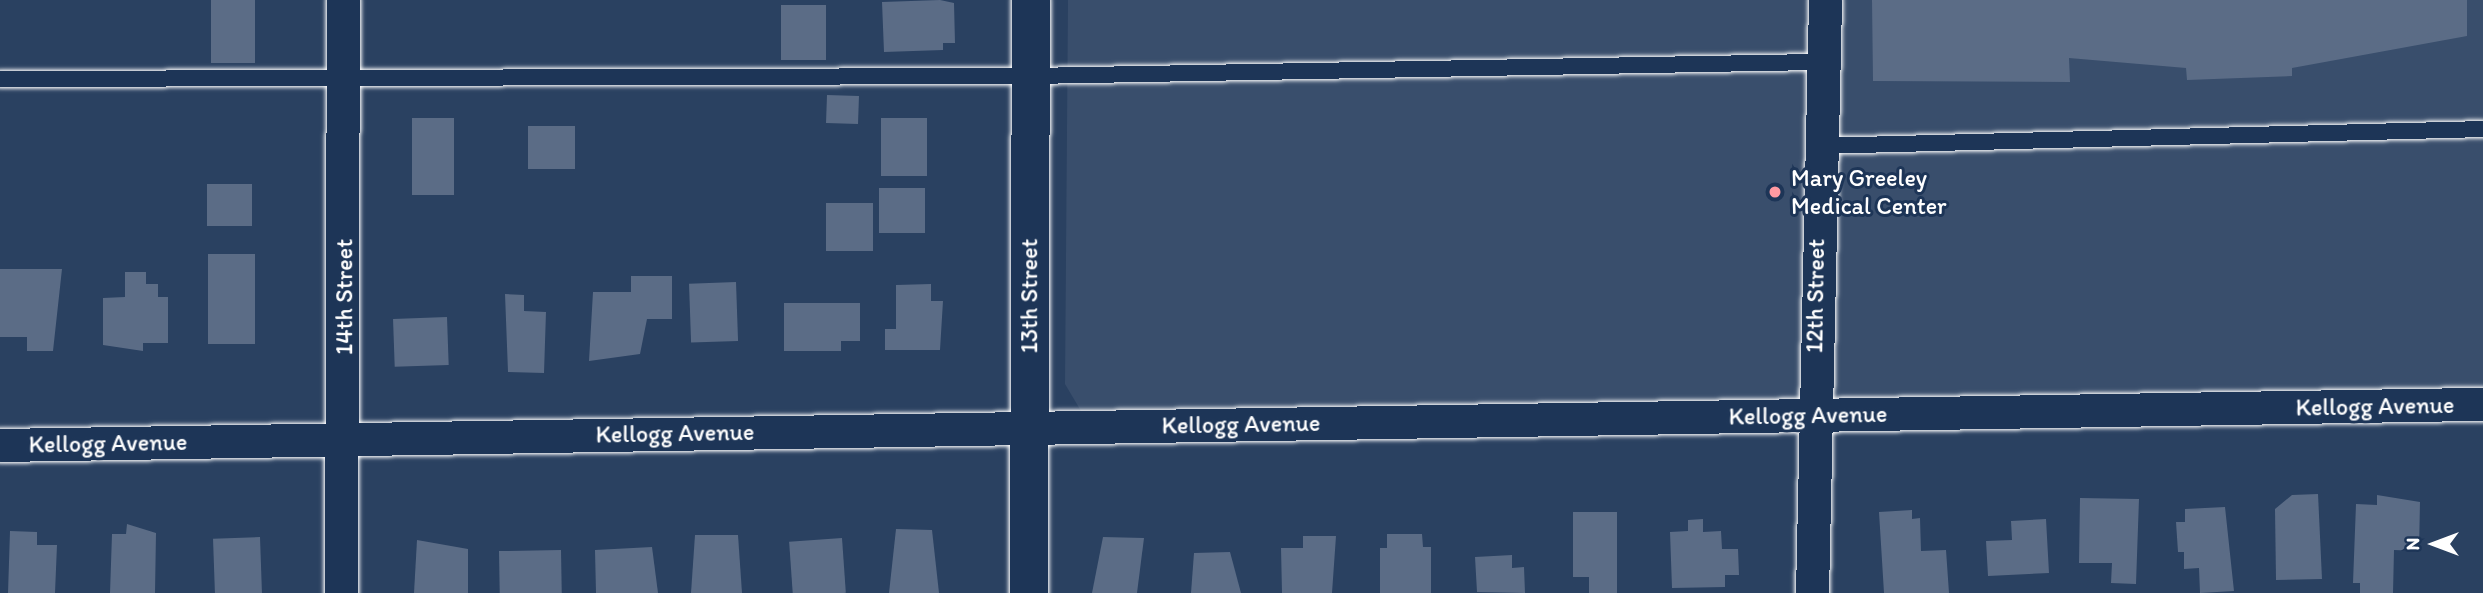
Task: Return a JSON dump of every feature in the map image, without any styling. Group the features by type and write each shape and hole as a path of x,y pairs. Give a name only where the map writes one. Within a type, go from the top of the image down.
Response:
{"main road":[{"name":"13th Street","path":"1029,593 1031,0"}],"street":[{"name":"14th Street","path":"341,593 344,439 343,0"},
{"name":"12th Street","path":"1812,593 1818,146 1825,0"},
{"name":"Kellogg Avenue","path":"0,444 2483,404"}],"lane":[{"path":"0,79 1030,76 1820,62"},
{"path":"1818,146 2483,129"}],"shaded area":[{"name":"Mary Greeley Medical Center","path":"1068,0 2483,0 2483,389 1081,411 1065,384"}],"building":[{"path":"211,0 255,0 255,63 211,63"},
{"path":"940,0 954,3 955,43 943,43 943,50 884,52 882,2"},
{"path":"1872,0 2467,0 2467,36 2292,68 2292,76 2187,80 2186,68 2069,58 2070,82 1873,81"},
{"path":"781,5 826,5 826,60 781,60"},
{"path":"827,95 859,96 858,124 826,123"},
{"path":"412,118 454,118 454,195 412,195"},
{"path":"881,118 927,118 927,176 881,176"},
{"path":"528,126 575,126 575,169 528,169"},
{"path":"207,184 252,184 252,226 207,226"},
{"path":"879,188 925,188 925,233 879,233"},
{"path":"826,203 873,203 873,251 826,251"},
{"path":"208,254 255,254 255,344 208,344"},
{"path":"0,269 62,269 53,351 27,351 27,337 0,337"},
{"path":"125,272 146,272 146,284 158,284 158,297 168,297 168,343 143,343 143,351 103,345 103,298 125,297"},
{"path":"631,276 672,276 672,319 647,319 640,354 589,361 593,292 631,292"},
{"path":"736,282 738,341 691,343 689,284"},
{"path":"931,284 931,301 943,301 940,350 885,350 885,329 896,329 896,285"},
{"path":"505,294 524,295 524,311 546,312 544,373 508,372"},
{"path":"784,303 860,303 860,341 841,341 841,351 784,351"},
{"path":"447,317 449,365 395,367 393,319"},
{"path":"2318,494 2322,579 2276,580 2275,509 2292,495"},
{"path":"2377,495 2420,502 2419,551 2394,550 2393,593 2360,593 2360,583 2353,583 2356,504 2377,505"},
{"path":"2080,498 2139,499 2136,584 2111,583 2112,563 2079,563"},
{"path":"2225,507 2234,591 2200,593 2199,568 2184,569 2184,552 2178,552 2176,522 2185,522 2185,509"},
{"path":"1912,510 1912,519 1920,518 1921,551 1946,550 1949,593 1884,593 1879,512"},
{"path":"1573,512 1617,512 1617,593 1589,593 1589,577 1573,577"},
{"path":"1703,519 1703,532 1721,531 1722,549 1738,549 1739,575 1725,575 1725,587 1672,588 1670,532 1688,531 1688,520"},
{"path":"2046,519 2049,573 1988,576 1986,541 2012,540 2011,521"},
{"path":"127,524 156,533 155,593 110,593 112,534 126,534"},
{"path":"896,529 932,530 939,593 889,593"},
{"path":"10,531 37,532 37,545 57,545 55,593 8,593"},
{"path":"1387,534 1422,534 1423,547 1431,547 1431,593 1380,593 1380,548 1387,548"},
{"path":"695,535 738,535 742,593 691,593"},
{"path":"1303,536 1336,536 1332,593 1282,593 1281,548 1303,548"},
{"path":"260,537 262,593 215,593 213,539"},
{"path":"1103,537 1144,538 1137,593 1092,593"},
{"path":"842,538 846,593 793,593 789,542"},
{"path":"417,540 468,549 468,593 414,593"},
{"path":"652,547 658,593 596,593 595,550"},
{"path":"561,550 562,593 500,593 499,551"},
{"path":"1230,552 1241,593 1191,593 1194,553"},
{"path":"1512,555 1512,568 1524,567 1525,593 1477,592 1475,557"}],"place":[{"name":"Mary Greeley Medical Center","path":"1775,192"}]}
